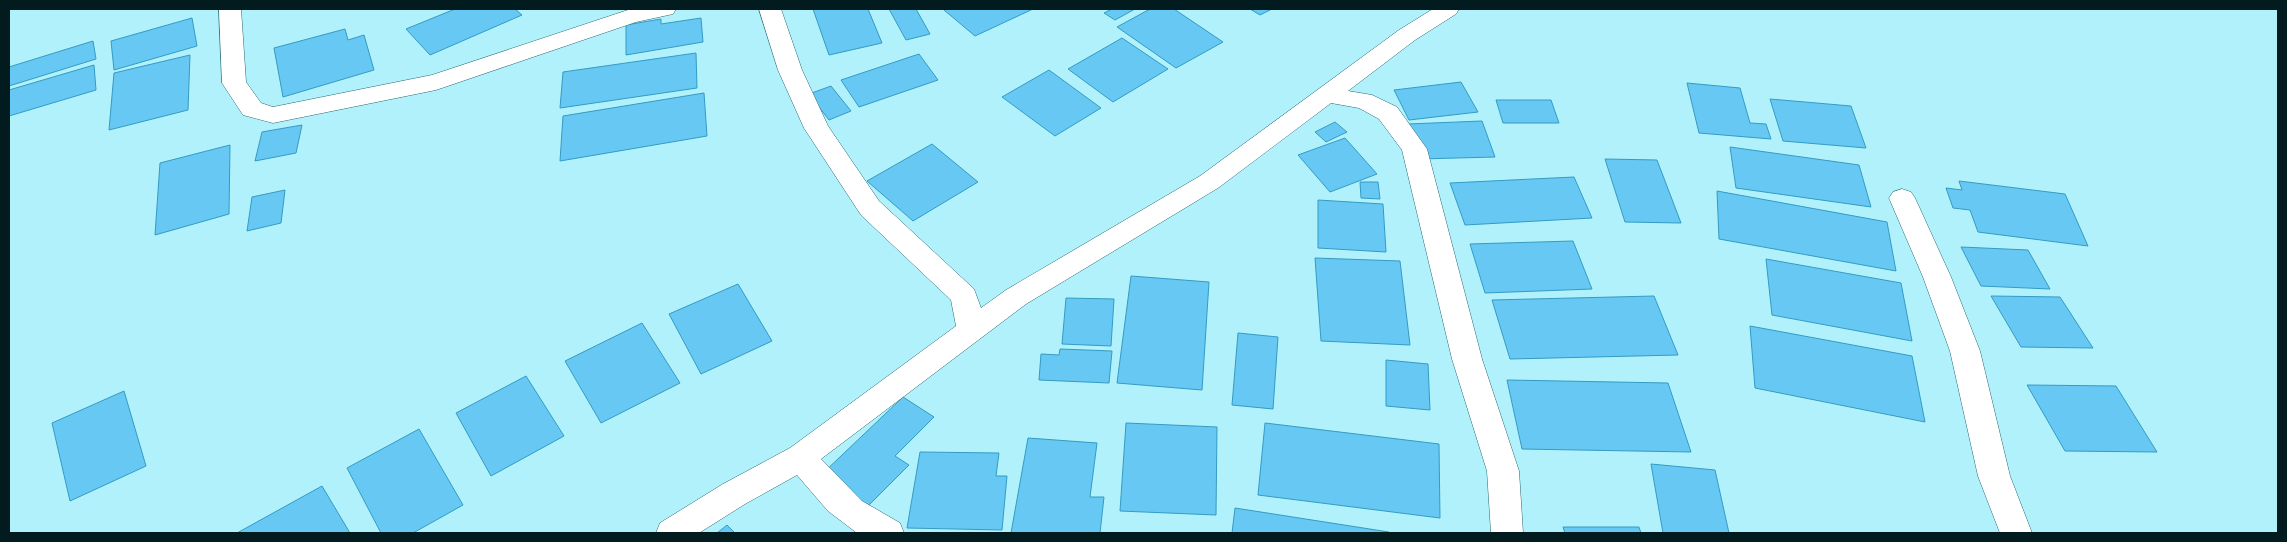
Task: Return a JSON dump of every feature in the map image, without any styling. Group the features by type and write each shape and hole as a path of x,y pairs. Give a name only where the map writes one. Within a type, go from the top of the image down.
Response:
{"street":[{"path":"230,9 234,83 252,109 273,115 436,82 631,16 665,9"},
{"path":"770,9 790,70 816,128 870,208 964,296 971,331"},
{"path":"672,533 734,494 801,457 1016,297 1210,182 1327,94 1448,9"},
{"path":"1327,94 1363,101 1377,106 1388,113 1414,149 1467,358 1503,471 1507,533"},
{"path":"1902,198 1937,277 1965,351 1994,476 2016,533"},
{"path":"964,296 1016,297"},
{"path":"801,457 825,488 869,526 888,533"}],"building":[{"path":"455,9 515,9 522,15 430,55 406,29"},
{"path":"813,9 868,9 882,43 829,55"},
{"path":"889,9 916,9 930,34 906,40"},
{"path":"1033,9 975,36 944,10"},
{"path":"1112,9 1135,9 1115,20 1104,13"},
{"path":"1150,9 1174,9 1223,42 1176,68 1117,27"},
{"path":"1250,9 1272,9 1260,15"},
{"path":"192,18 197,46 114,70 111,41"},
{"path":"701,18 703,42 626,55 626,25 661,19 661,24"},
{"path":"345,29 348,40 364,35 374,70 283,97 274,48"},
{"path":"1122,38 1168,69 1113,102 1068,69"},
{"path":"93,41 96,59 9,86 9,67"},
{"path":"696,53 697,88 560,108 563,72"},
{"path":"919,54 938,80 859,107 841,80"},
{"path":"190,55 188,110 109,130 114,73"},
{"path":"94,65 96,90 9,116 9,90"},
{"path":"1049,70 1101,108 1055,136 1002,97"},
{"path":"1461,82 1478,112 1409,120 1394,90"},
{"path":"1687,83 1740,88 1750,123 1766,124 1771,139 1699,133"},
{"path":"831,86 851,111 829,120 809,94"},
{"path":"704,93 707,136 560,161 563,116"},
{"path":"1770,99 1851,106 1866,148 1783,141"},
{"path":"1496,100 1551,100 1559,123 1503,123"},
{"path":"1482,121 1495,157 1419,159 1408,124"},
{"path":"1335,122 1347,132 1326,142 1315,132"},
{"path":"302,125 296,153 255,161 262,132"},
{"path":"1345,138 1377,174 1330,192 1298,155"},
{"path":"932,144 978,182 913,221 867,181"},
{"path":"230,145 229,214 155,235 160,163"},
{"path":"1730,147 1859,165 1871,207 1736,188"},
{"path":"1605,159 1657,160 1681,223 1625,222"},
{"path":"1574,177 1592,218 1465,225 1450,183"},
{"path":"1959,181 2065,194 2088,246 1978,232 1970,210 1953,208 1946,188 1962,190"},
{"path":"1360,182 1378,182 1380,199 1361,198"},
{"path":"285,190 281,223 247,231 252,197"},
{"path":"1717,191 1887,222 1896,271 1719,239"},
{"path":"1318,200 1383,204 1386,252 1318,248"},
{"path":"1573,241 1592,289 1485,293 1470,244"},
{"path":"1961,247 2028,250 2050,289 1981,286"},
{"path":"1315,258 1400,261 1410,345 1321,341"},
{"path":"1766,259 1901,283 1912,341 1772,315"},
{"path":"1131,276 1209,282 1202,390 1117,383"},
{"path":"738,284 772,341 701,374 669,314"},
{"path":"1654,296 1678,355 1510,359 1492,300"},
{"path":"1991,296 2060,297 2093,348 2021,347"},
{"path":"1066,298 1114,299 1111,346 1062,344"},
{"path":"642,323 680,383 601,423 565,361"},
{"path":"1750,326 1912,356 1925,422 1755,388"},
{"path":"1238,333 1278,337 1273,409 1232,405"},
{"path":"1060,349 1112,351 1109,383 1039,380 1041,354 1059,355"},
{"path":"1386,360 1428,364 1430,410 1386,406"},
{"path":"526,376 564,436 491,476 456,413"},
{"path":"1507,380 1668,383 1691,452 1522,449"},
{"path":"2027,385 2116,386 2157,452 2065,451"},
{"path":"124,391 146,466 70,501 52,423"},
{"path":"903,397 934,417 895,456 909,465 867,507 821,475"},
{"path":"1126,423 1217,427 1216,515 1120,511"},
{"path":"1265,423 1439,444 1440,518 1258,495"},
{"path":"419,429 463,505 413,533 381,533 347,468"},
{"path":"1028,438 1097,443 1090,497 1104,497 1100,533 1011,533"},
{"path":"920,452 999,453 996,476 1007,476 1002,530 907,528"},
{"path":"1651,464 1715,470 1729,533 1663,533"},
{"path":"322,486 350,533 237,533"},
{"path":"1235,508 1389,532 1389,533 1232,533"},
{"path":"727,525 735,533 717,533"},
{"path":"1563,527 1639,527 1641,533 1565,533"}]}
